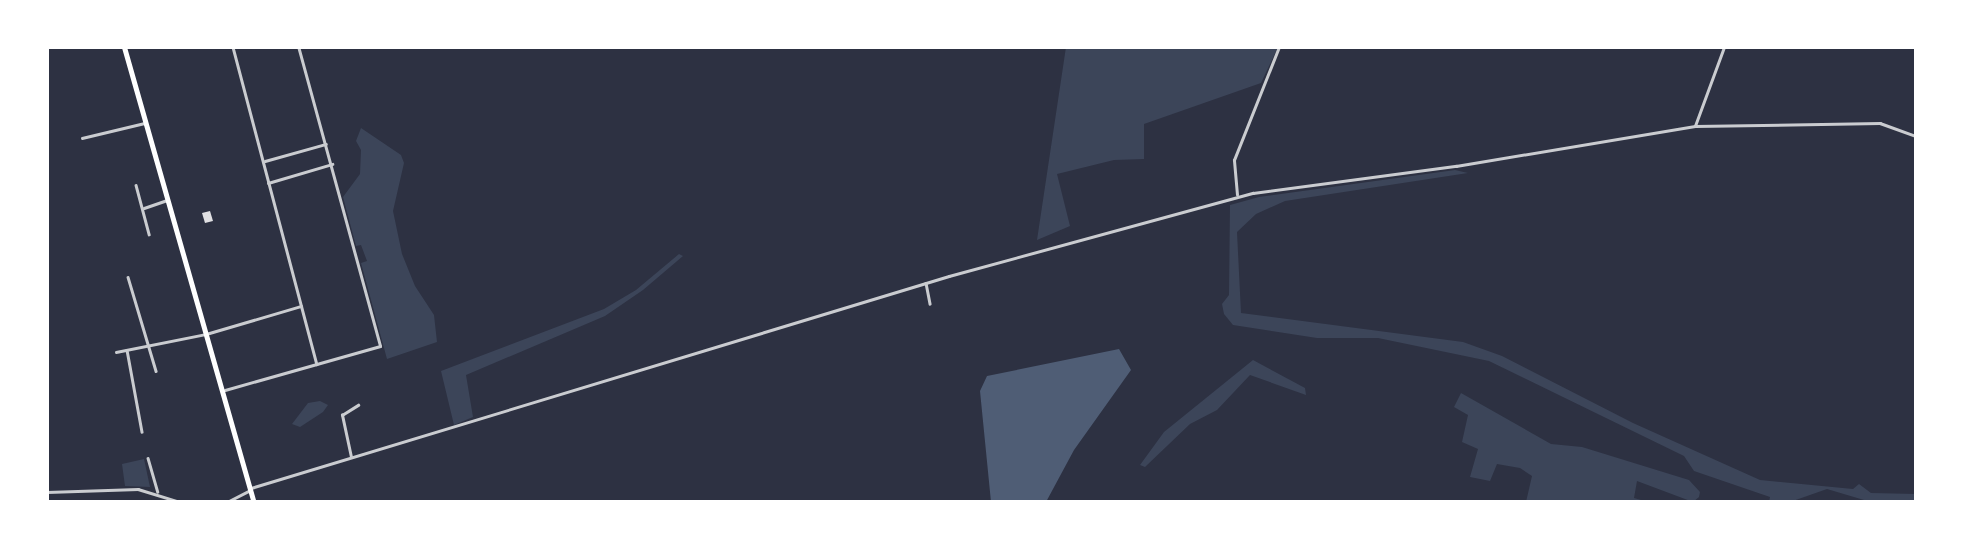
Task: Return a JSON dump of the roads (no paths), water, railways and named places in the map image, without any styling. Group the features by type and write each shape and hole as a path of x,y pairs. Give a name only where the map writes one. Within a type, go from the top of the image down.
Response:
{"main road":[{"path":"124,47 254,502"}],"street":[{"path":"233,47 317,364"},
{"path":"221,391 380,346 298,47"},
{"path":"1237,197 1234,160 1279,47"},
{"path":"1695,126 1724,47"},
{"path":"82,138 145,122"},
{"path":"227,502 251,489 351,457 926,283 1237,197 1695,126 1880,123 1916,136"},
{"path":"264,162 326,144"},
{"path":"268,183 332,164"},
{"path":"136,185 149,234"},
{"path":"142,209 167,200"},
{"path":"128,277 156,371"},
{"path":"926,283 930,303"},
{"path":"116,352 206,334 301,306"},
{"path":"127,351 142,432"},
{"path":"351,457 342,415 358,405"},
{"path":"148,458 158,493"},
{"path":"47,492 114,488 158,493 180,502"}]}
